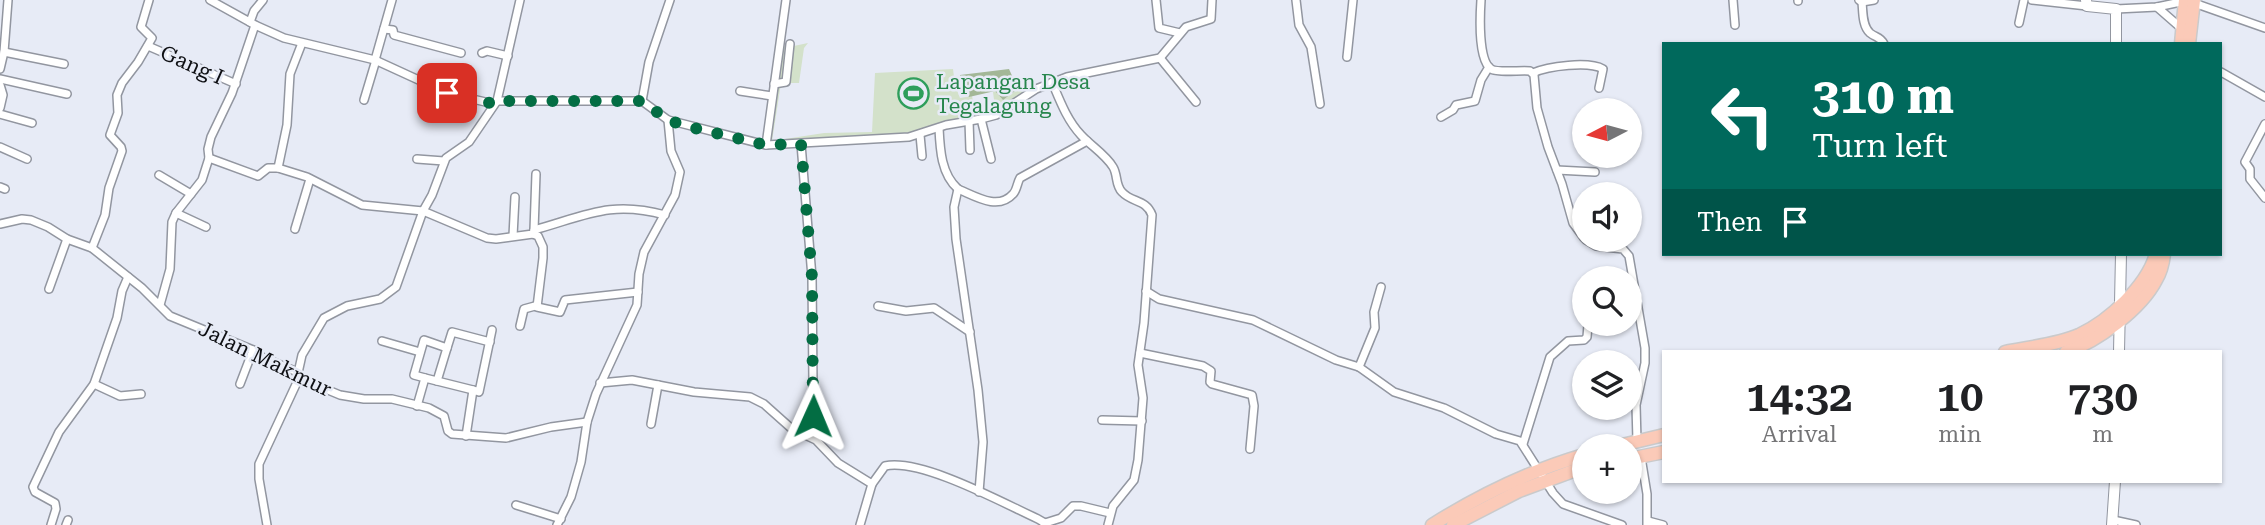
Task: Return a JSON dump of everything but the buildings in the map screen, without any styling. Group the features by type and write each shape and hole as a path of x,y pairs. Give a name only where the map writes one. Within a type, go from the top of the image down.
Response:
{"highway":[{"path":"2187,42 2182,30 2190,1"},
{"path":"2187,42 2190,1"},
{"path":"2015,350 2080,335 2120,313 2140,285 2155,256"},
{"path":"2071,350 2087,344 2120,313 2149,291 2161,269 2164,256"},
{"path":"1642,440 1662,435"},
{"path":"1642,457 1662,452"},
{"path":"1432,525 1468,503 1572,460"},
{"path":"1453,525 1542,474 1572,469"}],"street":[{"path":"0,69 8,0"},
{"path":"92,248 122,151 121,146 110,135 118,113 117,95 125,77 138,62 152,36 141,27 149,0"},
{"path":"210,0 253,24 302,43 376,60 447,93 496,102 642,101 668,120 766,145 920,135 939,128 981,120 996,115 1026,94 1052,82 1078,74 1160,58 1186,27 1211,19 1212,0"},
{"path":"160,305 170,269 171,227 176,213 202,180 209,158 211,137 236,84 253,24 254,11 263,0"},
{"path":"364,100 392,0"},
{"path":"267,525 259,464 298,375 302,355 324,318 347,306 380,299 396,286 444,161 475,135 496,102 519,1 509,0"},
{"path":"642,101 649,62 670,0"},
{"path":"766,145 786,0"},
{"path":"1156,0 1159,28 1180,33"},
{"path":"1296,0 1299,25 1311,47 1320,104"},
{"path":"1347,57 1353,0"},
{"path":"1481,0 1480,35 1489,67 1494,71 1533,73 1554,67 1597,65 1603,69 1599,88"},
{"path":"1733,0 1735,25"},
{"path":"1874,0 1861,1 1865,24 1868,31 1883,42"},
{"path":"2019,23 2024,0"},
{"path":"2032,0 2087,3 2116,9 2157,8 2190,1 2265,28"},
{"path":"2157,8 2182,30"},
{"path":"2116,9 2116,42"},
{"path":"384,29 393,30 394,35 461,53"},
{"path":"278,168 287,125 290,74 302,43"},
{"path":"774,84 786,82 790,44"},
{"name":"Gang I","path":"148,46 236,84"},
{"path":"482,53 487,51 508,55"},
{"path":"4,52 64,64"},
{"path":"1160,58 1196,102"},
{"path":"1441,117 1456,105 1475,101 1481,80 1489,67"},
{"path":"1533,73 1537,108 1572,219"},
{"path":"2222,73 2265,97"},
{"path":"0,79 67,94"},
{"path":"1052,82 1068,118 1112,165 1117,184 1124,195 1143,202 1151,211 1138,374 1143,398 1142,421 1134,480 1110,513 1108,525"},
{"path":"0,85 3,95 0,108"},
{"path":"740,91 772,96"},
{"path":"0,114 32,123"},
{"path":"516,505 559,522 570,497 581,462 587,422 600,383 637,305 639,274 644,253 675,195 680,172 671,151 668,120"},
{"path":"981,120 991,159"},
{"path":"969,121 970,150"},
{"path":"2265,124 2245,162 2250,169 2250,179 2265,198"},
{"path":"939,128 942,160 954,186 958,190 998,202 1006,200 1016,192 1020,178 1087,141"},
{"path":"920,135 922,156"},
{"path":"801,144 812,277 812,437"},
{"path":"0,147 27,159"},
{"path":"209,158 258,176 268,167 278,168 310,179 362,205 423,211 486,238 496,239 533,232 611,208 629,208 665,215"},
{"path":"416,159 444,161"},
{"path":"1557,170 1595,172"},
{"path":"533,232 536,174"},
{"path":"159,175 191,194"},
{"path":"296,229 310,179"},
{"path":"958,190 954,207 955,227 983,442 979,492"},
{"path":"513,236 516,197"},
{"path":"176,213 206,227"},
{"name":"Jalan Makmur","path":"0,224 22,219 48,227 67,239 92,248 170,316 253,350 298,375 352,398 392,399 443,414 449,433 466,436"},
{"path":"533,232 543,247 535,306"},
{"path":"49,289 67,239"},
{"path":"1625,252 1629,257 1645,357 1636,405 1637,434"},
{"path":"2119,350 2121,256"},
{"path":"51,525 55,503 35,492 33,487 59,432 94,384 128,277"},
{"path":"1359,367 1376,328 1374,310 1381,287"},
{"path":"1146,291 1159,299 1253,320 1349,365 1359,367 1394,392 1444,408 1496,434 1517,440 1523,444 1553,493 1563,504 1622,525"},
{"path":"520,326 524,309 535,306 559,312 562,311 565,300 638,292"},
{"path":"878,306 906,311 934,307 970,332"},
{"path":"447,348 424,340 414,375 479,392 492,330"},
{"path":"437,381 452,332 490,342"},
{"path":"1523,444 1550,357 1568,341 1584,340 1587,336"},
{"path":"382,341 420,352"},
{"path":"240,384 253,350"},
{"path":"1140,354 1203,366 1210,371 1212,384 1252,395 1255,406 1250,449"},
{"path":"416,405 425,378"},
{"path":"600,383 632,380 694,392 750,397 764,404 792,429 812,437 838,463 872,484"},
{"path":"94,384 123,397 141,394"},
{"path":"651,424 658,385"},
{"path":"473,390 466,436 506,438 587,422"},
{"path":"1102,420 1142,421"},
{"path":"860,525 872,484 885,466 901,464 930,471 1046,524 1061,518 1073,506 1110,513"},
{"path":"1642,479 1647,494 1648,523 1663,525"},
{"path":"2115,483 2113,523 2136,525"}],"green space":[{"path":"808,43 804,48 799,83 781,83 772,141 824,133 872,132 875,73 953,69 960,98 972,96 975,112 995,107 995,91 1003,100 1027,83 1030,88 992,112 941,123 919,132 769,143 783,45 789,47"},
{"path":"1009,69 1018,89 1003,100 995,91 969,97 961,85 960,75"}],"place":[{"name":"Lapangan Desa Tegalagung","path":"913,94"}],"route":[{"path":"447,93 494,104 497,101 642,101 668,120 690,127 766,145 801,144 812,277 813,416"}]}
